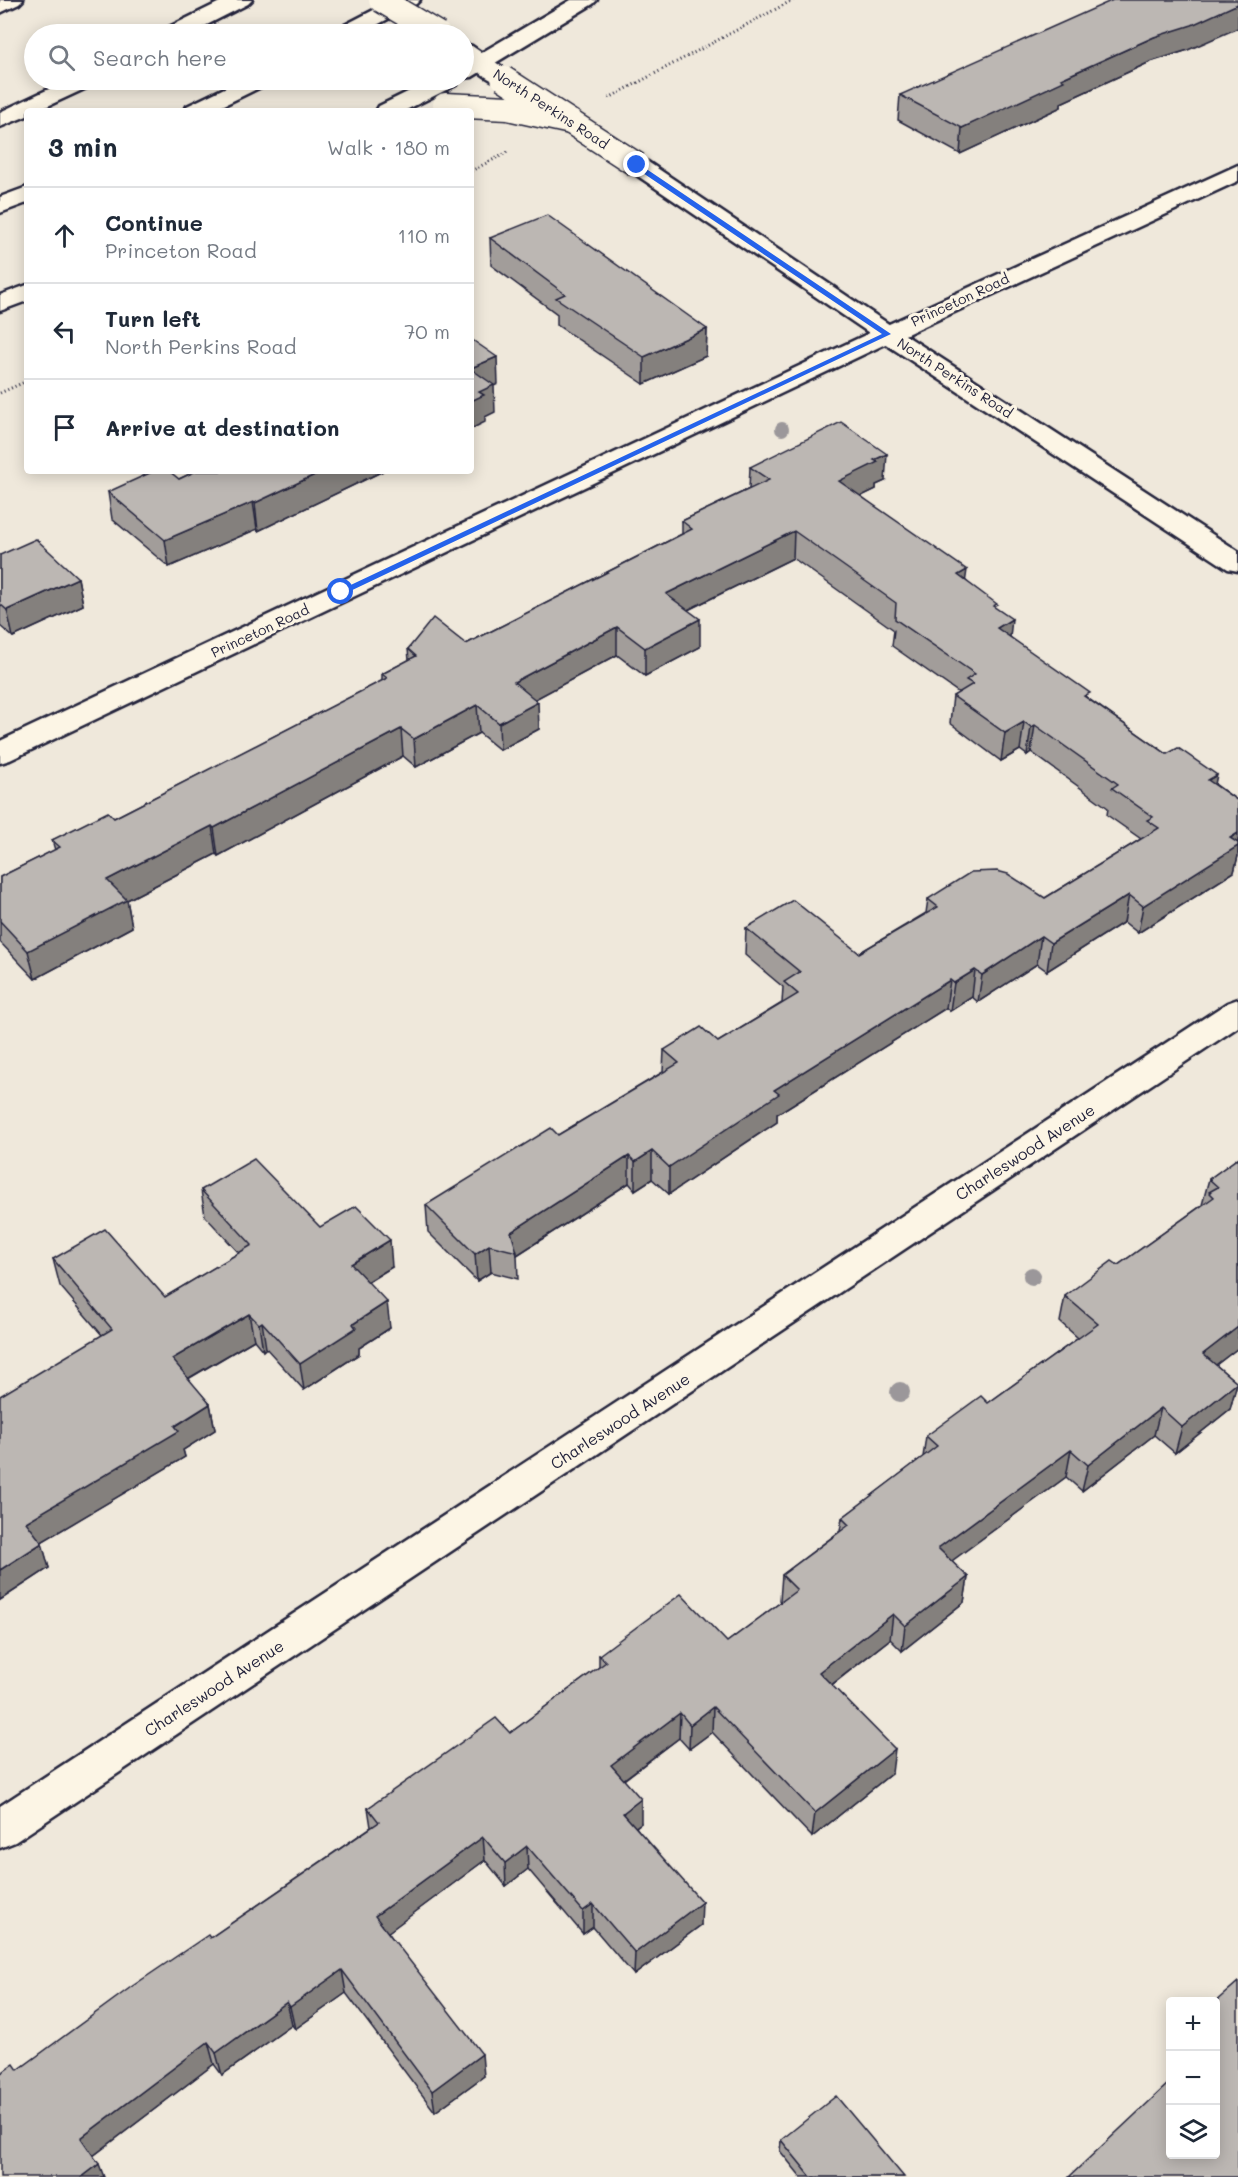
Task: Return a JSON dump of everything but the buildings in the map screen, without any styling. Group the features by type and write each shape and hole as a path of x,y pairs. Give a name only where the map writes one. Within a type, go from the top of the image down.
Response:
{"main road":[{"path":"0,7 12,0"},
{"path":"193,24 241,0"},
{"path":"381,0 421,24"},
{"path":"364,24 410,0"},
{"path":"474,59 586,0"},
{"name":"North Perkins Road","path":"474,64 503,78 637,165 887,334 1238,564"},
{"path":"26,108 64,90"},
{"path":"201,108 237,90"},
{"path":"393,108 428,90"},
{"path":"423,108 445,105 508,108 571,122"},
{"path":"0,120 24,109"},
{"name":"Princeton Road","path":"0,753 887,334 1238,172"},
{"path":"0,206 24,195"},
{"path":"0,304 24,292"},
{"name":"Charleswood Avenue","path":"0,1829 1238,1011"}],"path":[{"path":"606,99 793,0"},
{"path":"474,169 513,149"},
{"path":"0,393 24,382"}],"route":[{"path":"341,592 887,334 637,165"}]}
